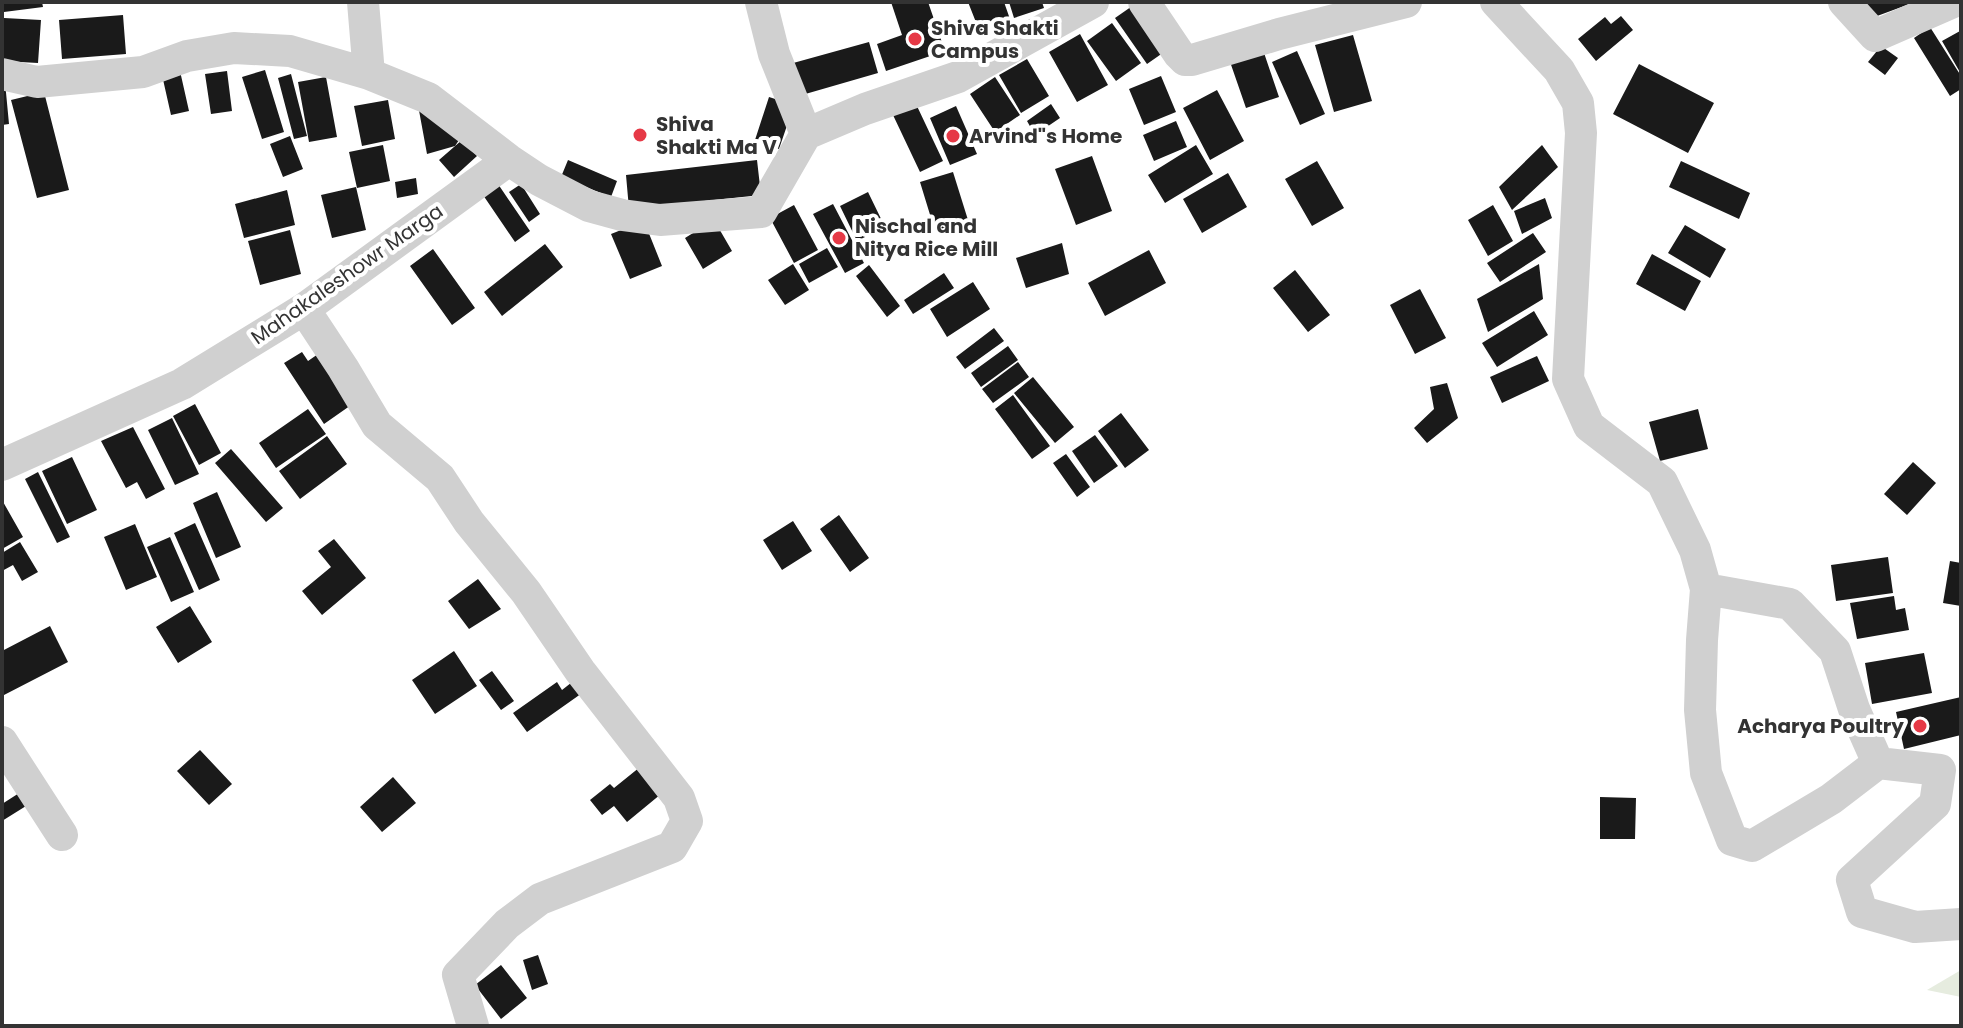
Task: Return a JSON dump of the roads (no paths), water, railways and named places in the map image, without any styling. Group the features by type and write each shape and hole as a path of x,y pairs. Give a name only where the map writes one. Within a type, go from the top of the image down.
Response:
{"street":[{"path":"363,2 369,74"},
{"path":"761,2 774,54 806,134"},
{"path":"2,74 37,82 143,72 187,56 234,48 290,51 369,74 428,98 509,160 589,206 622,215 660,220 761,212 806,134 865,109 958,77 1093,2"},
{"path":"1144,2 1185,60 1406,2"},
{"path":"1496,2 1559,70 1578,103 1581,133 1568,379 1589,426 1662,482 1695,550 1706,589 1700,710 1706,773 1732,840 1752,846 1831,799 1878,763 1940,770 1935,804 1852,880 1862,912 1915,927 1961,924"},
{"path":"1844,2 1875,36 1953,2"},
{"name":"Mahakaleshowr Marga","path":"2,465 182,384 304,309 509,160"},
{"path":"304,309 377,425 440,478 469,522 526,592 580,671 679,798 687,821 672,847 540,899 507,924 458,975 473,1026"},
{"path":"1706,589 1790,604 1835,651 1854,709 1878,763"},
{"path":"2,742 62,835"}],"place":[{"name":"Shiva Shakti Campus","path":"915,39"},
{"name":"Shiva Shakti Ma V","path":"640,135"},
{"name":"Arvind\"s Home","path":"953,136"},
{"name":"Nischal and Nitya Rice Mill","path":"839,238"},
{"name":"Acharya Poultry","path":"1920,726"}]}
